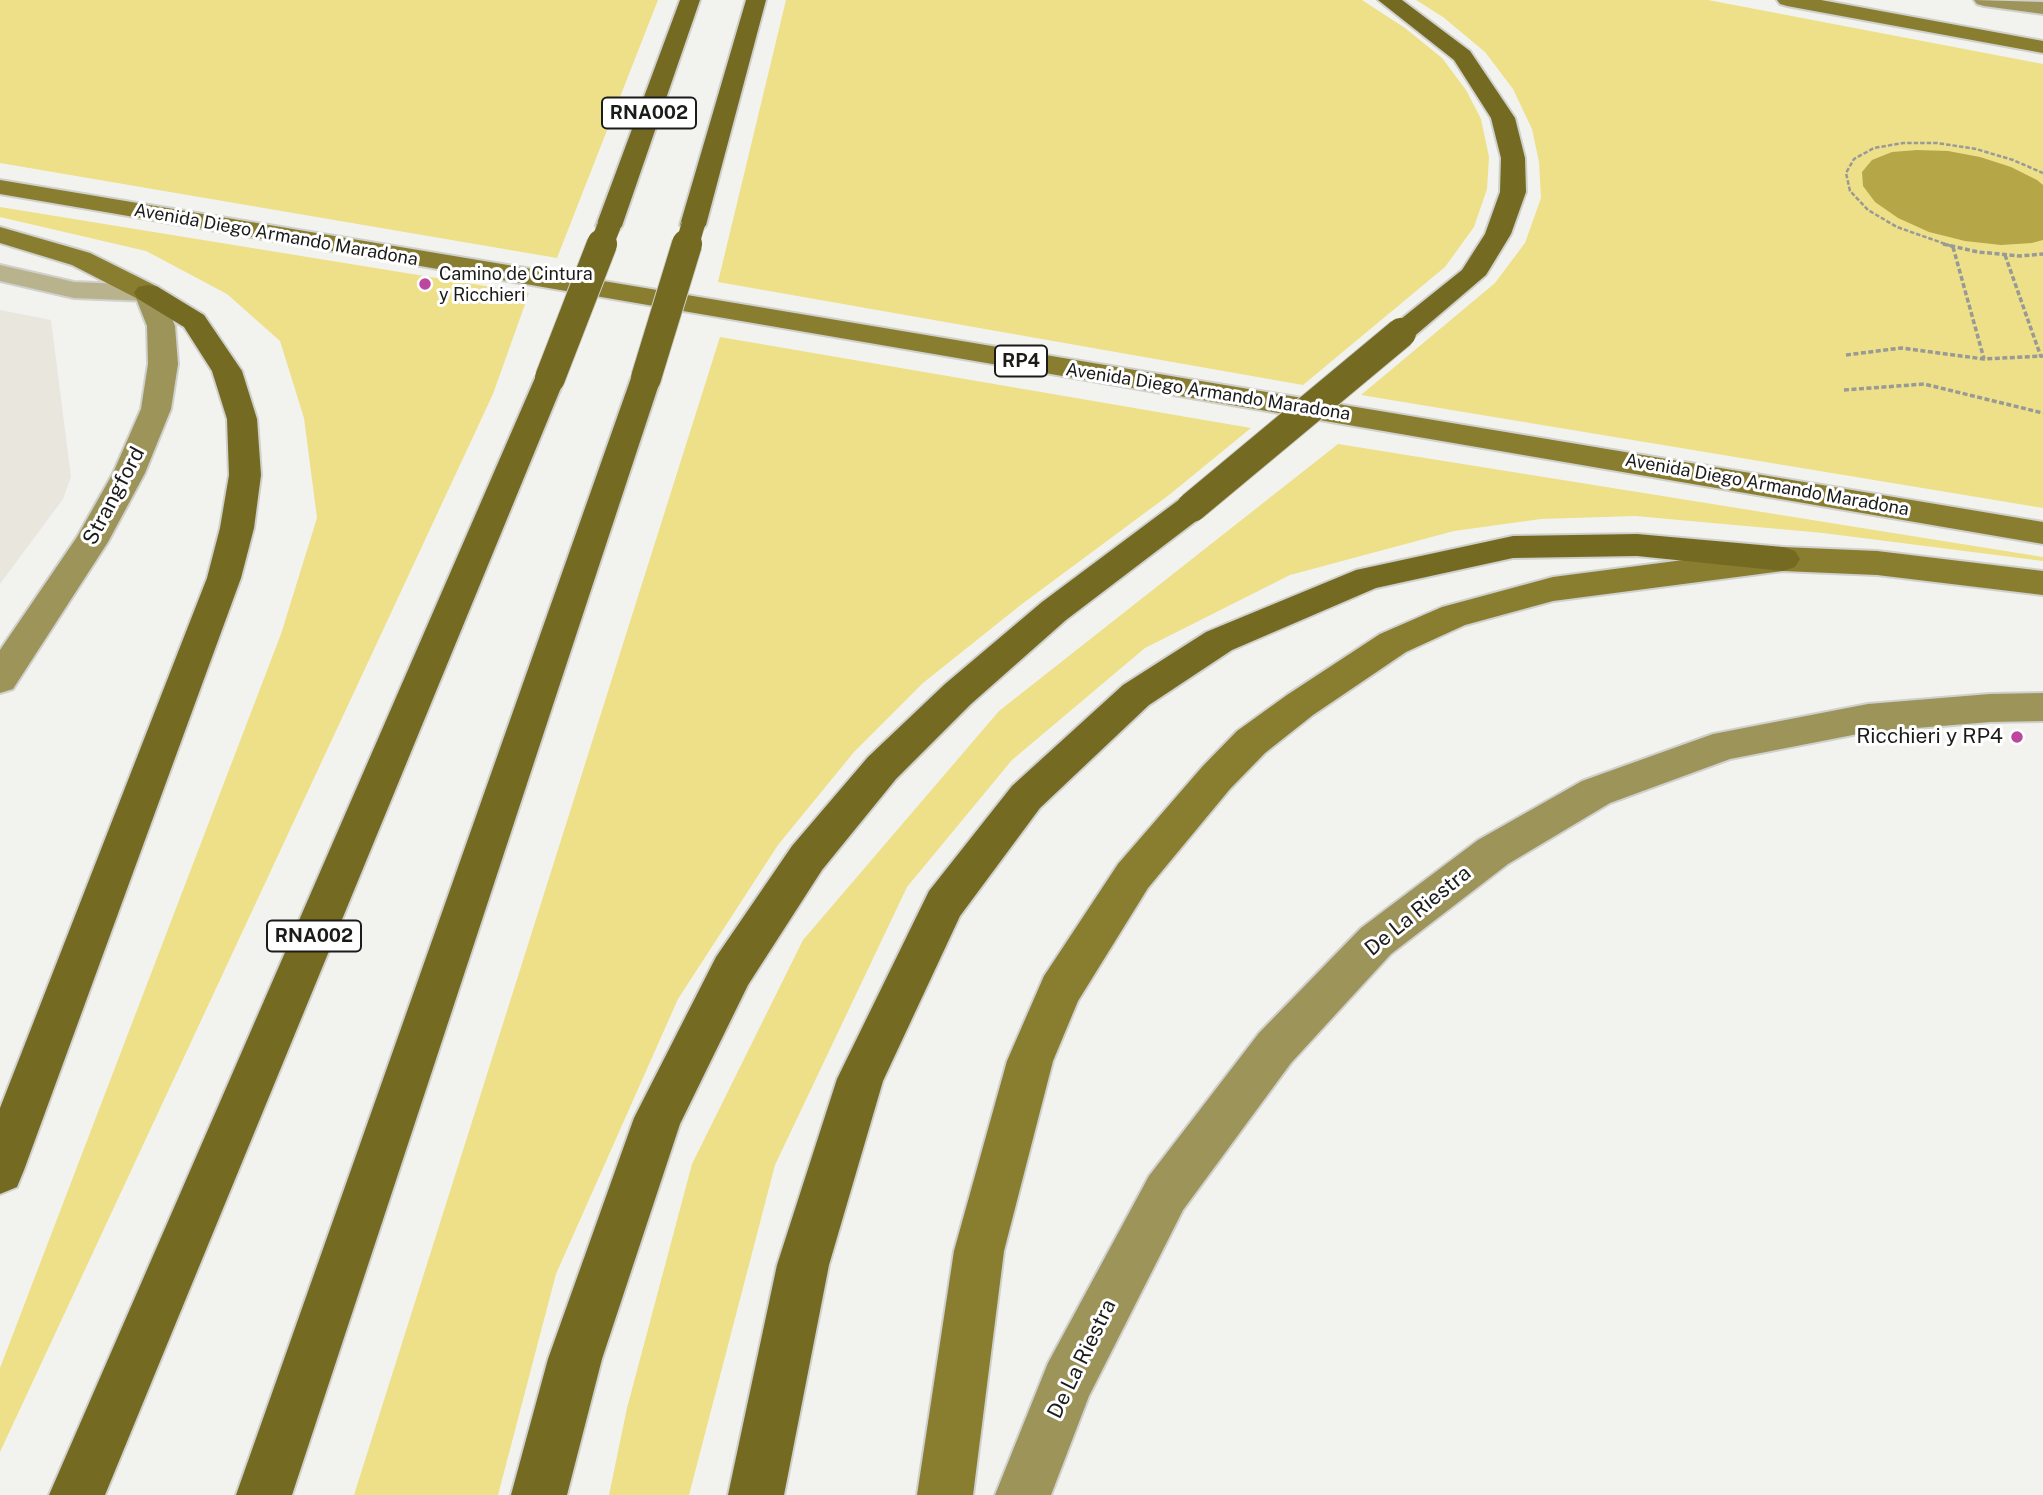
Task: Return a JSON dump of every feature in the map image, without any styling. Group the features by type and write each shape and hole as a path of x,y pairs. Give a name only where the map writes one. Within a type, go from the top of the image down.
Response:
{"highway":[{"name":"RNA002","path":"77,1495 550,378 609,226 690,0"},
{"name":"RNA002","path":"264,1495 646,378 693,225 756,0"},
{"path":"539,1495 575,1359 658,1118 732,971 807,858 882,768 958,694 1054,611 1192,507 1472,275 1498,234 1513,192 1513,158 1503,118 1462,56 1426,26 1388,0"},
{"path":"0,1170 224,578 237,528 244,475 242,419 227,371 194,321 148,293"},
{"path":"756,1495 803,1265 866,1067 944,904 1026,797 1136,695 1219,641 1368,578 1513,547 1637,545 1783,559"}],"main road":[{"path":"1787,0 2043,47"},
{"name":"Avenida Diego Armando Maradona","path":"0,187 2043,533"},
{"path":"0,235 80,260 148,293"},
{"path":"945,1495 979,1251 1030,1061 1060,990 1133,876 1216,778 1251,742 1300,705 1393,643 1454,616 1553,589 1783,559 1877,563 2043,583"}],"street":[{"path":"1984,0 2043,8"},
{"path":"0,273 74,290 148,293"},
{"name":"Strangford","path":"0,679 91,541 129,472 156,409 163,364 161,326 148,293"},
{"name":"De La Riestra","path":"1023,1495 1066,1382 1166,1193 1275,1048 1376,942 1493,852 1596,792 1727,745 1868,718 1990,708 2043,707"}],"path":[{"path":"2043,173 1988,153 1937,143 1903,143 1874,148 1854,159 1846,173 1850,191 1868,210 1897,228 1953,247 2005,255 2043,254"},
{"path":"1953,247 1984,359"},
{"path":"1846,355 1901,348 1984,359 2042,357 2005,255"},
{"path":"1844,390 1924,384 2043,413"}],"shaded area":[{"path":"0,0 658,0 557,258 0,163"},
{"path":"786,0 1362,0 1405,28 1442,58 1466,90 1481,119 1489,157 1487,189 1474,227 1445,267 1303,385 718,282"},
{"path":"1416,0 1708,0 2043,64 2043,508 1361,395 1495,283 1525,243 1541,198 1539,162 1532,129 1513,89 1485,52 1443,17"},
{"path":"1948,151 1980,157 2011,167 2037,180 2043,185 2043,240 2001,245 1965,241 1929,232 1898,218 1875,202 1863,186 1862,172 1872,160 1892,152"},
{"path":"0,207 529,293 493,394 0,1452 0,1368 281,634 317,518 304,418 280,341 227,294 146,251 0,217"},
{"path":"0,310 51,320 71,477 63,499 0,584"},
{"path":"720,337 1251,428 1169,495 1022,604 923,683 854,752 778,845 678,999 556,1274 498,1495 354,1495"},
{"path":"1338,444 2043,557 2043,561 1823,533 1635,516 1541,519 1454,531 1290,575 1145,648 1012,760 907,887 775,1165 689,1495 609,1495 627,1408 692,1164 803,940 999,711"}],"place":[{"name":"Camino de Cintura y Ricchieri","path":"425,284"},
{"name":"Ricchieri y RP4","path":"2017,737"}]}
